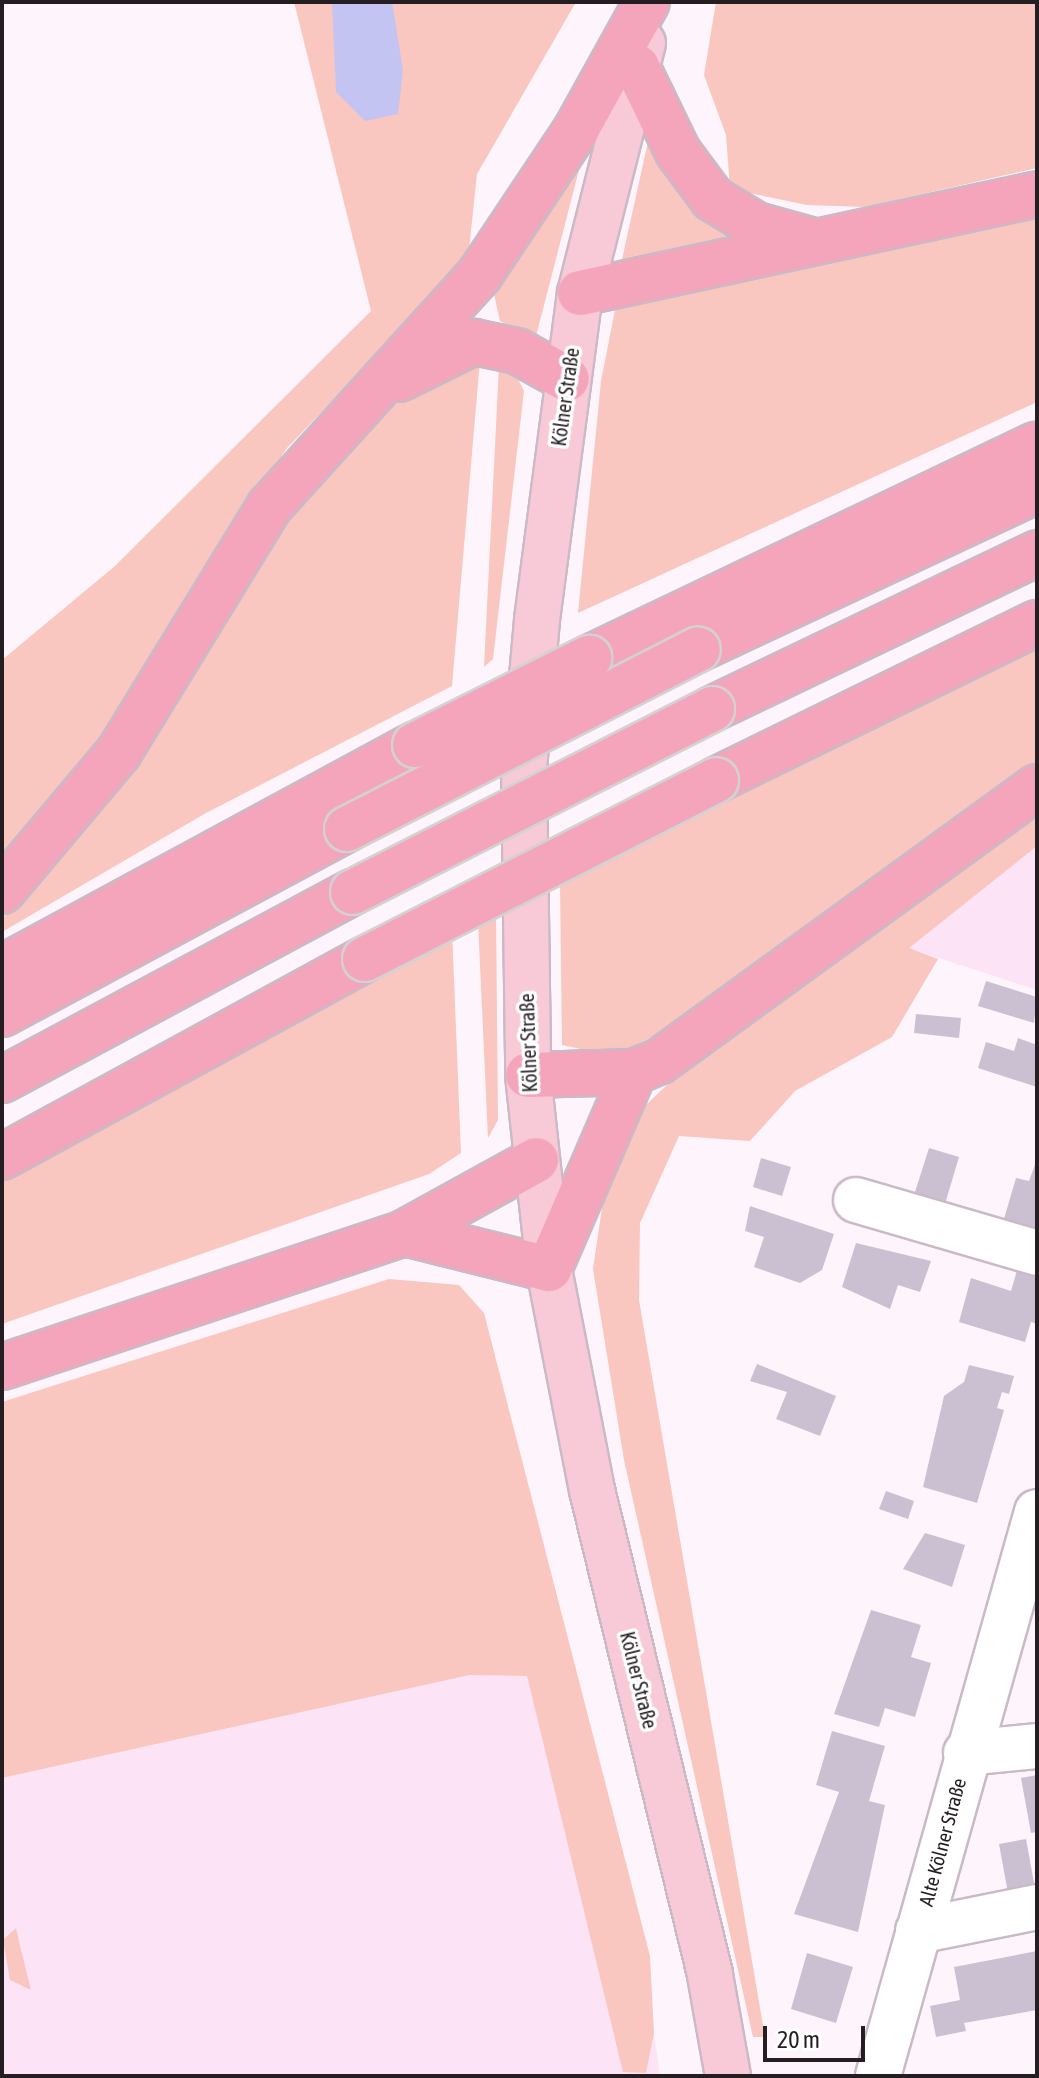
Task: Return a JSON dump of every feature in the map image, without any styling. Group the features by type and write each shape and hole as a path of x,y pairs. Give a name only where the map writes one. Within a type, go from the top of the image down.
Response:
{"highway":[{"path":"2,891 92,791 242,545 358,406 480,274 576,130 647,2"},
{"path":"637,67 678,152 713,199 756,225 817,241"},
{"path":"580,293 1037,194"},
{"path":"358,406 442,352 474,342 517,351 567,379"},
{"path":"2,968 415,745 589,658 1037,444"},
{"path":"2,1014 347,829 698,649 1037,490"},
{"path":"2,1080 353,892 712,709 1037,553"},
{"path":"2,1157 365,959 716,780 1037,623"},
{"path":"528,1075 634,1072 660,1061 1037,787"},
{"path":"404,1233 549,1269 634,1072"},
{"path":"2,1367 404,1233 536,1160"}],"main road":[{"name":"Kölner Straße","path":"654,2 580,293 567,379 524,770 528,1075 549,1269 592,1490 710,1975 728,2076"}],"street":[{"path":"856,1200 1037,1253"},
{"name":"Alte Kölner Straße","path":"878,2076 966,1753 1027,1579 1037,1512"},
{"name":"Alte Kölner Straße","path":"966,1753 1037,1746"},
{"name":"Alte Kölner Straße","path":"918,1931 1037,1907"}],"shaded area":[{"path":"294,2 576,2 477,174 468,259 287,448 196,579 109,728 2,861 2,660 115,566 371,311"},
{"path":"716,2 1037,2 1037,168 865,207 807,205 730,189 726,135 704,75"},
{"path":"651,128 767,243 619,273"},
{"path":"587,139 535,340 500,321 491,281"},
{"path":"1037,216 1037,402 578,613 601,381 617,300"},
{"path":"480,360 452,686 206,813 2,932 2,919 85,830 134,763 241,581 317,476 413,387"},
{"path":"499,365 515,373 524,391 493,659 484,667"},
{"path":"1037,649 1037,766 690,1018 613,1056 562,1045 560,882"},
{"path":"1037,810 1037,846 909,948 938,959 892,1037 795,1091 750,1141 679,1136 640,1223 639,1300 765,2037 753,2037 624,1460 593,1269 608,1167 628,1122 707,1047 838,960"},
{"path":"1037,846 1037,990 908,948"},
{"path":"496,911 498,1120 488,1138 478,921"},
{"path":"452,930 461,1153 429,1174 2,1324 2,1182"},
{"path":"389,1279 459,1285 484,1313 650,1956 654,2033 646,2073 623,2072 527,1676 470,1675 2,1778 2,1402"},
{"path":"470,1675 527,1676 654,2033 660,2076 2,2076 2,1778"},
{"path":"16,1928 31,1990 10,1980 3,1940"}],"water":[{"path":"332,2 392,2 403,70 398,114 365,121 336,92"}],"building":[{"path":"986,981 1037,997 1034,1023 978,1006"},
{"path":"916,1014 961,1018 959,1038 914,1033"},
{"path":"1018,1038 1037,1045 1037,1087 978,1068 986,1042 1014,1051"},
{"path":"929,1148 959,1157 945,1204 914,1195"},
{"path":"761,1158 791,1167 782,1196 753,1187"},
{"path":"1037,1159 1037,1232 1003,1222 1016,1178 1029,1181"},
{"path":"750,1206 834,1234 822,1270 800,1283 754,1267 764,1237 745,1231"},
{"path":"856,1243 931,1261 920,1292 898,1285 890,1309 842,1287"},
{"path":"1018,1267 1037,1273 1037,1324 1031,1322 1025,1342 959,1322 971,1278 1011,1291"},
{"path":"757,1364 836,1396 820,1436 776,1419 787,1392 750,1381"},
{"path":"969,1365 1014,1376 1009,1394 1002,1392 997,1408 1004,1410 977,1503 923,1487 944,1396 964,1382"},
{"path":"886,1491 914,1501 908,1519 879,1509"},
{"path":"925,1533 965,1545 952,1587 903,1569"},
{"path":"871,1610 921,1625 911,1657 931,1663 915,1717 885,1708 879,1727 834,1714"},
{"path":"832,1731 885,1746 869,1801 885,1805 858,1932 794,1914 839,1792 816,1785"},
{"path":"1037,1775 1037,1832 1031,1833 1021,1778"},
{"path":"1026,1839 1037,1899 1010,1904 999,1844"},
{"path":"1037,1951 1037,2010 964,2023 966,2031 936,2037 930,2006 960,2000 954,1967"},
{"path":"807,1953 853,1967 836,2023 791,2009"}]}
